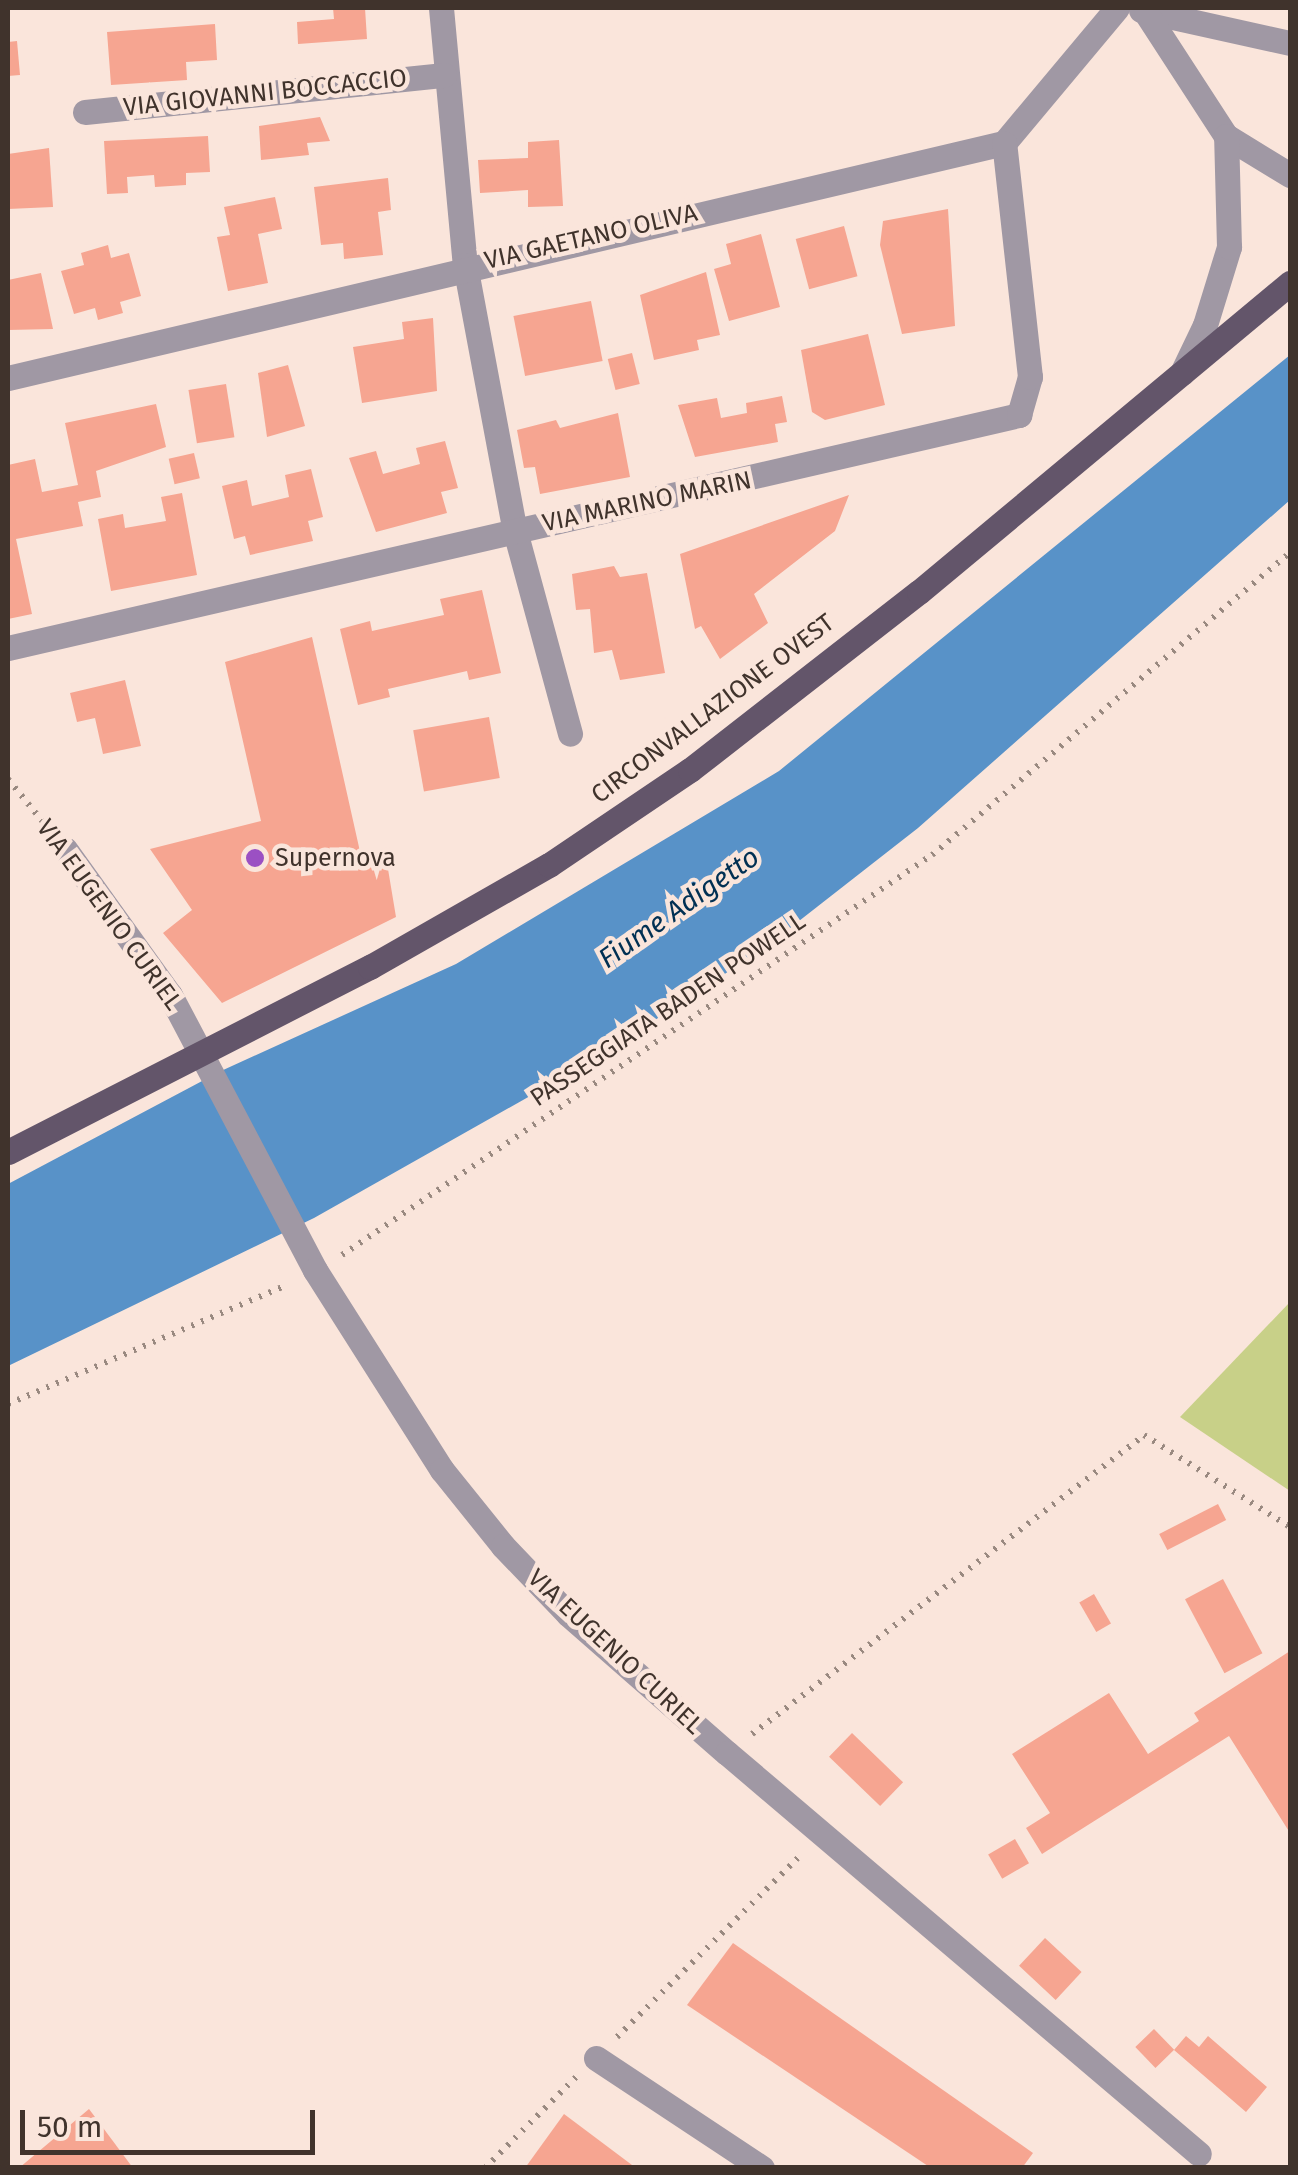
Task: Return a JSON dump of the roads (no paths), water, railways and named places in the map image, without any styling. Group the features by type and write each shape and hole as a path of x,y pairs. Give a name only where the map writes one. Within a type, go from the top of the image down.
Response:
{"main road":[{"name":"CIRCONVALLAZIONE OVEST","path":"8,1152 208,1064 549,864 690,770 919,592 1290,283"}],"street":[{"path":"441,8 444,75 465,265 515,531 570,734"},
{"path":"1004,143 1117,8"},
{"path":"1141,10 1290,44"},
{"path":"1141,10 1226,136 1290,174"},
{"name":"VIA GIOVANNI BOCCACCIO","path":"85,112 444,75"},
{"path":"1182,372 1205,325 1229,247 1226,136"},
{"name":"VIA GAETANO OLIVA","path":"8,378 465,265 1004,143"},
{"name":"VIA MARINO MARIN","path":"8,648 1019,414 1030,377 1004,143"},
{"name":"VIA EUGENIO CURIEL","path":"65,849 149,963 208,1064 313,1265 442,1470 503,1546 568,1614 727,1754 1199,2154"},
{"path":"596,2058 762,2168"}],"water":[{"name":"Fiume Adigetto","path":"1290,355 1290,500 918,828 767,946 599,1057 314,1218 8,1366 8,1184 221,1071 456,964 779,771"}],"place":[{"name":"Supernova","path":"255,858"}]}
